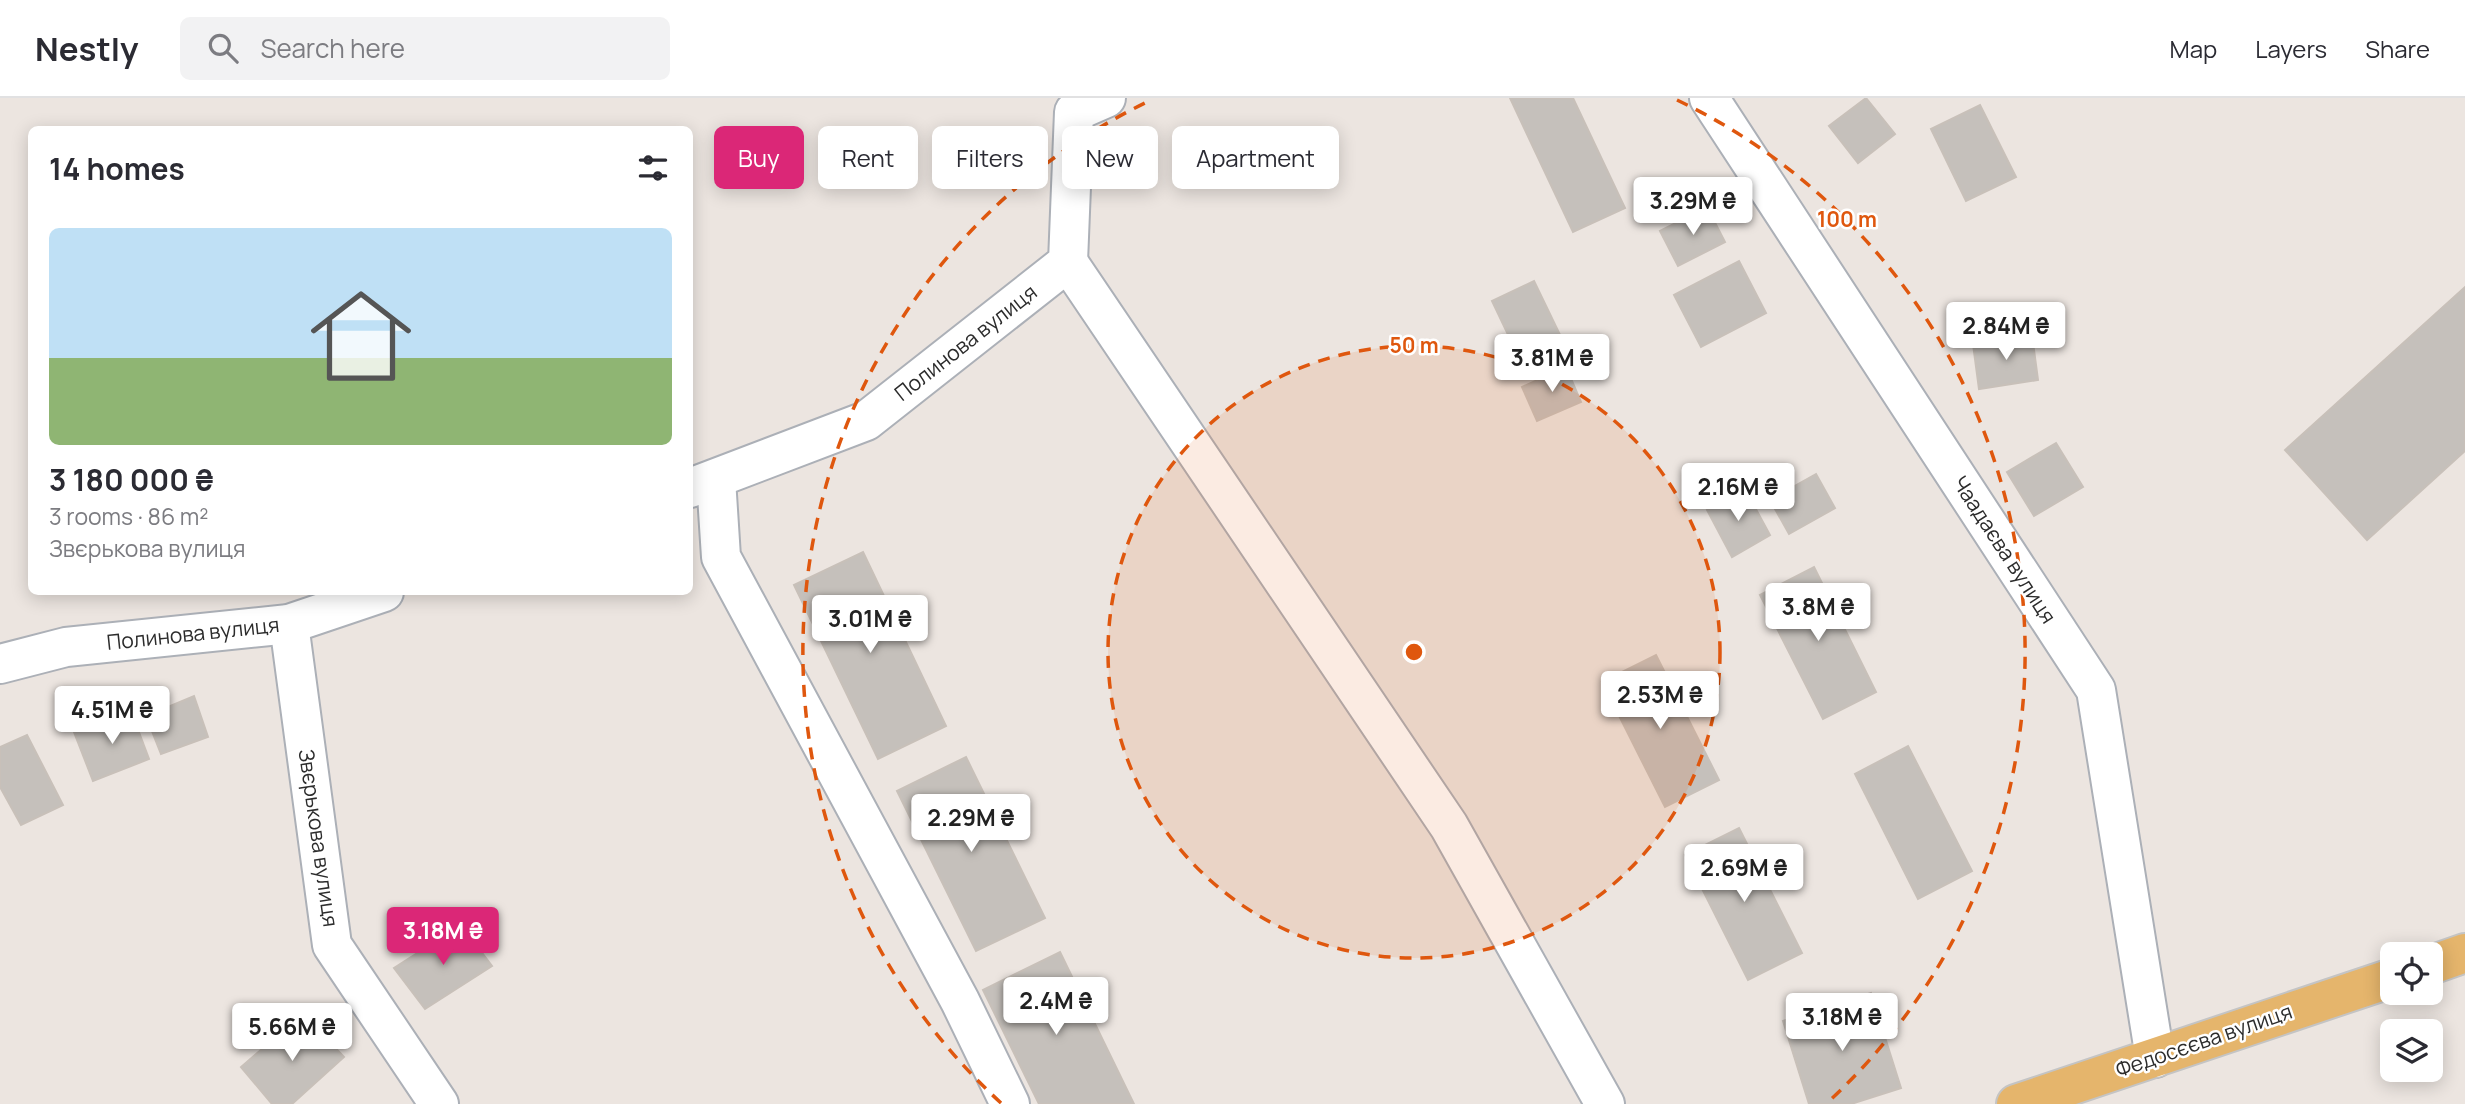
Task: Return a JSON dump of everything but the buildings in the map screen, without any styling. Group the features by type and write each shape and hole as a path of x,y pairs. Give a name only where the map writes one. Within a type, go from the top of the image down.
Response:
{"main road":[{"path":"2443,961 2465,953"},
{"name":"Федосєєва вулиця","path":"2016,1104 2380,982"}],"street":[{"name":"Чаадаєва вулиця","path":"1709,98 2096,691 2155,1058"},
{"path":"1081,103 1068,262 1449,826 1605,1104"},
{"name":"Полинова вулиця","path":"703,483 866,421 1068,262"},
{"path":"703,483 721,557 960,1001 1010,1104"},
{"name":"Полинова вулиця","path":"0,664 66,647 289,624 375,595"},
{"name":"Звєрькова вулиця","path":"289,624 332,945 439,1104"}]}
